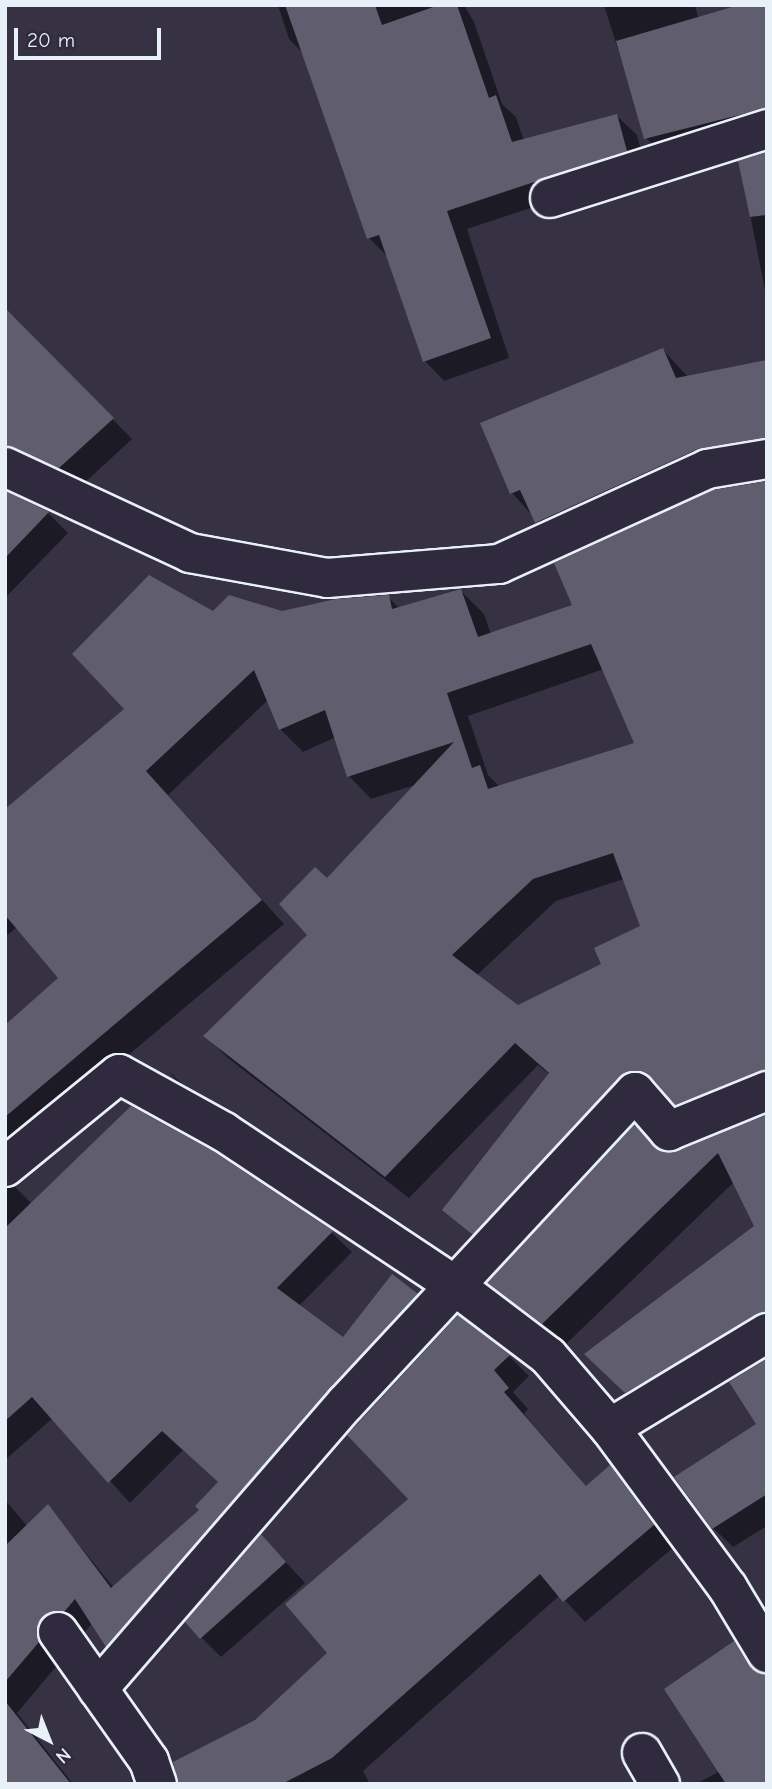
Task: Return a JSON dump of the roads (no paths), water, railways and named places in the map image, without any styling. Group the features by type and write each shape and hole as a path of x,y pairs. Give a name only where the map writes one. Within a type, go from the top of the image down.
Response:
{"street":[{"path":"551,198 767,128"},
{"path":"5,467 190,553 327,578 499,564 707,468 767,459"},
{"path":"5,1167 119,1074 224,1132 453,1285 548,1356 610,1428 728,1588 767,1653"},
{"path":"98,1689 453,1285 635,1092 669,1131 767,1091"},
{"path":"610,1428 767,1332"},
{"path":"58,1632 149,1760 157,1784"}]}
